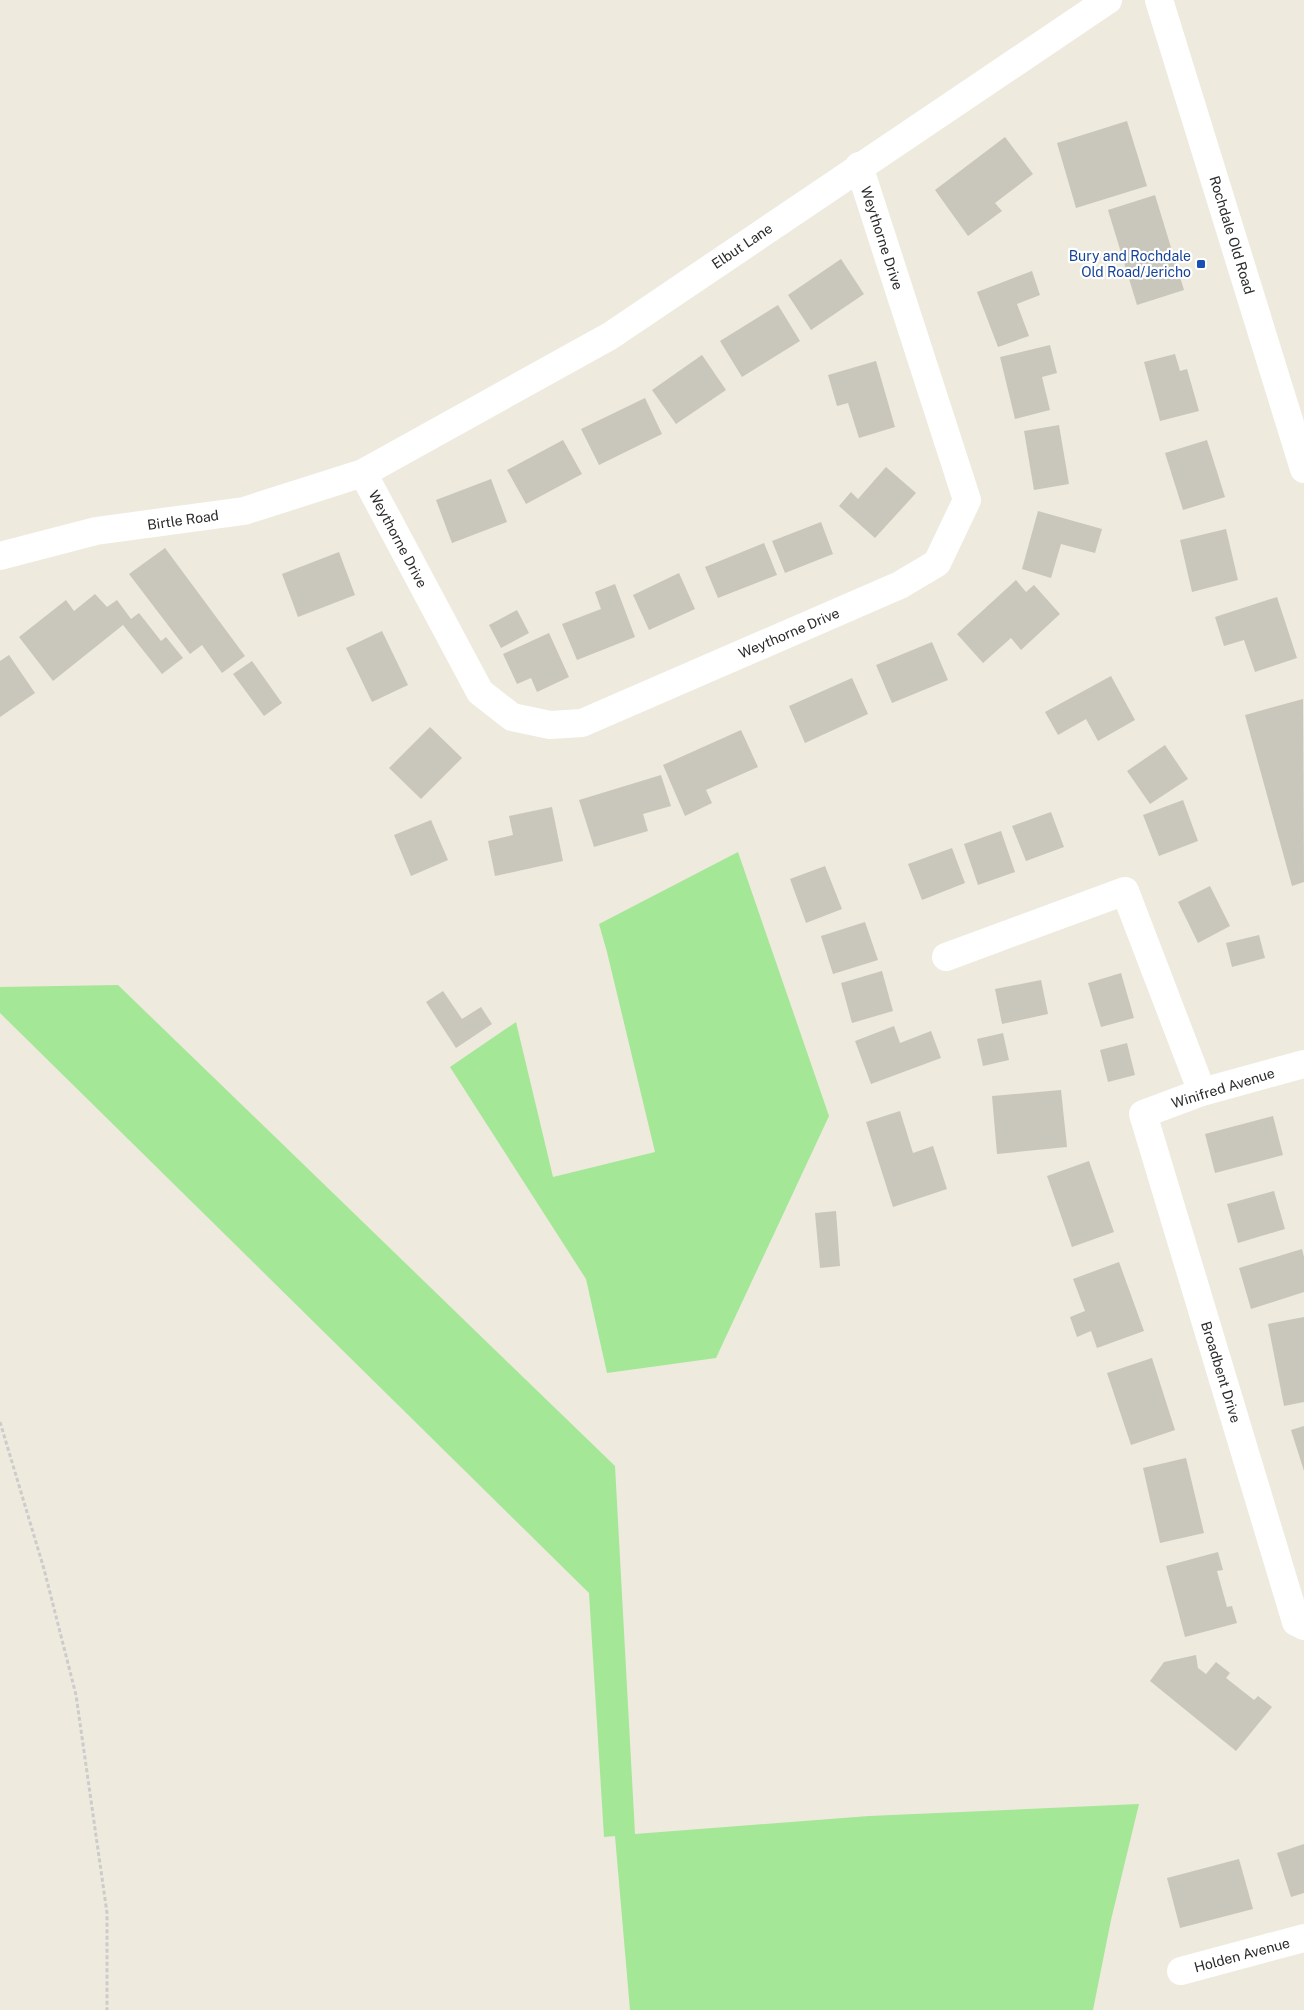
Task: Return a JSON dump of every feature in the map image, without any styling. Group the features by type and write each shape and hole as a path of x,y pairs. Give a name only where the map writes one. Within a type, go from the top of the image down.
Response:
{"street":[{"name":"Elbut Lane","path":"363,473 610,336 859,166 1108,0"},
{"name":"Rochdale Old Road","path":"1159,0 1304,469"},
{"name":"Weythorne Drive","path":"363,473 480,692 512,717 550,725 582,723 900,585 937,563 967,500 859,166"},
{"name":"Birtle Road","path":"0,556 96,531 244,511 363,473"},
{"path":"946,957 1125,891 1202,1092"},
{"name":"Winifred Avenue","path":"1143,1114 1202,1092 1304,1064"},
{"name":"Broadbent Drive","path":"1143,1114 1296,1622 1304,1626"},
{"name":"Holden Avenue","path":"1180,1972 1304,1938"}],"path":[{"path":"0,1422 44,1569 76,1695 107,1914 107,2010"}],"green space":[{"path":"738,852 829,1116 716,1358 607,1373 586,1279 450,1067 516,1022 553,1177 655,1152 599,924"},
{"path":"118,985 615,1466 635,1834 869,1816 1139,1804 1111,1920 1093,2010 630,2010 615,1836 604,1837 589,1593 0,1013 0,987"}],"building":[{"path":"1127,121 1147,186 1076,208 1057,143"},
{"path":"1005,137 1033,174 995,203 1002,211 968,236 935,190"},
{"path":"1155,195 1184,290 1137,305 1108,210"},
{"path":"841,259 864,294 811,330 788,295"},
{"path":"1032,271 1040,295 1017,304 1029,336 998,347 977,292"},
{"path":"778,305 800,341 742,377 720,341"},
{"path":"1050,345 1057,373 1042,377 1050,410 1015,419 1000,357"},
{"path":"1175,354 1180,371 1187,369 1199,411 1160,421 1144,362"},
{"path":"702,355 726,390 676,424 652,390"},
{"path":"876,361 895,427 859,438 848,403 837,406 828,375"},
{"path":"645,398 662,434 599,465 581,429"},
{"path":"1059,425 1069,484 1034,490 1024,431"},
{"path":"563,440 582,474 526,504 507,470"},
{"path":"1207,440 1225,497 1183,510 1165,453"},
{"path":"886,467 916,493 875,538 839,506 851,492 858,499"},
{"path":"491,479 507,522 452,543 436,500"},
{"path":"1038,511 1102,529 1095,553 1061,544 1051,578 1022,569"},
{"path":"821,522 833,554 785,573 772,541"},
{"path":"1226,529 1238,580 1192,592 1180,540"},
{"path":"764,543 777,575 718,598 705,567"},
{"path":"165,548 245,656 222,673 202,645 190,654 129,574"},
{"path":"339,552 355,595 298,617 282,574"},
{"path":"679,573 695,609 649,630 633,595"},
{"path":"1016,580 1026,592 1034,585 1060,614 1021,650 1011,638 983,663 957,634"},
{"path":"615,584 635,637 577,660 562,624 601,609 595,592"},
{"path":"95,594 107,607 117,600 131,619 139,613 161,641 166,637 183,658 162,674 123,625 53,681 19,637 66,600 74,611"},
{"path":"1277,597 1297,658 1255,672 1244,640 1224,646 1215,617"},
{"path":"517,610 529,633 501,648 489,625"},
{"path":"382,631 408,685 372,702 346,648"},
{"path":"549,633 569,677 537,692 531,678 517,684 503,654"},
{"path":"932,642 948,680 892,703 876,665"},
{"path":"9,655 35,693 0,717 0,661"},
{"path":"252,661 282,703 264,716 233,674"},
{"path":"1111,676 1135,720 1098,741 1086,719 1058,735 1045,712"},
{"path":"852,678 868,714 805,743 789,706"},
{"path":"1303,699 1304,882 1292,886 1245,715"},
{"path":"430,727 462,758 421,799 389,768"},
{"path":"741,730 758,767 706,790 712,803 685,816 663,765"},
{"path":"1165,745 1188,779 1150,804 1127,771"},
{"path":"661,775 671,806 643,814 648,831 594,847 579,800"},
{"path":"1183,800 1198,841 1159,856 1143,815"},
{"path":"552,807 563,861 495,876 488,841 513,835 509,816"},
{"path":"1051,812 1064,847 1026,861 1012,826"},
{"path":"431,820 448,860 411,876 394,835"},
{"path":"1001,831 1015,872 978,885 964,844"},
{"path":"952,848 965,883 922,900 908,864"},
{"path":"825,866 842,909 806,923 790,879"},
{"path":"1210,886 1230,926 1198,943 1178,902"},
{"path":"865,922 878,960 833,974 821,936"},
{"path":"1259,935 1265,958 1232,967 1226,943"},
{"path":"882,971 893,1011 852,1023 841,983"},
{"path":"1121,973 1134,1018 1101,1027 1088,983"},
{"path":"1041,980 1048,1014 1002,1024 995,989"},
{"path":"443,991 462,1019 481,1007 492,1024 456,1048 426,1002"},
{"path":"894,1026 900,1043 931,1031 941,1058 871,1084 855,1041"},
{"path":"1003,1033 1009,1060 983,1066 977,1039"},
{"path":"1127,1043 1135,1075 1108,1082 1100,1050"},
{"path":"1061,1090 1067,1147 997,1154 992,1096"},
{"path":"900,1111 913,1153 933,1146 947,1189 893,1207 866,1122"},
{"path":"1273,1116 1283,1155 1215,1173 1205,1134"},
{"path":"1089,1161 1114,1232 1072,1247 1047,1176"},
{"path":"1274,1191 1285,1229 1238,1243 1227,1204"},
{"path":"836,1211 840,1266 820,1268 815,1213"},
{"path":"1302,1249 1304,1257 1304,1292 1251,1309 1239,1268"},
{"path":"1119,1262 1144,1331 1097,1348 1091,1331 1077,1337 1070,1317 1085,1311 1073,1279"},
{"path":"1304,1317 1304,1402 1284,1406 1268,1324"},
{"path":"1152,1358 1175,1430 1131,1445 1107,1373"},
{"path":"1304,1426 1304,1471 1291,1430"},
{"path":"1186,1458 1204,1533 1160,1543 1143,1468"},
{"path":"1218,1552 1223,1570 1217,1571 1227,1607 1232,1606 1237,1623 1185,1637 1166,1566"},
{"path":"1196,1655 1198,1668 1206,1674 1216,1662 1230,1673 1226,1678 1254,1700 1258,1696 1272,1707 1236,1751 1150,1681 1164,1662"},
{"path":"1304,1844 1304,1893 1291,1897 1277,1853"},
{"path":"1239,1859 1253,1909 1180,1928 1167,1878"}],"place":[{"name":"Bury and Rochdale Old Road/Jericho","path":"1201,264"}]}
